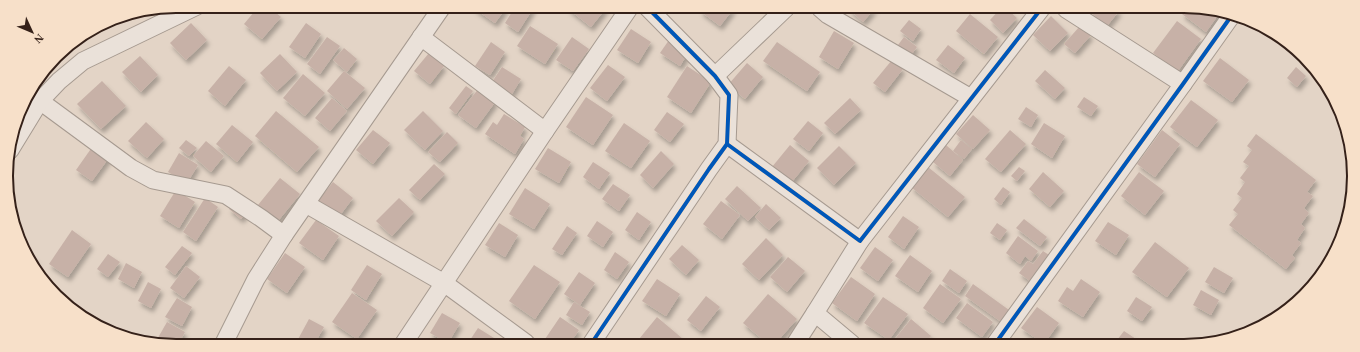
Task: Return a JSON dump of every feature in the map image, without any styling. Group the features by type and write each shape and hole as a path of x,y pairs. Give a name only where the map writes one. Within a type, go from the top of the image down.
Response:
{"street":[{"path":"18,137 40,101 83,61 182,13"},
{"path":"226,339 256,279 284,235 438,13"},
{"path":"407,339 545,131 626,13"},
{"path":"594,339 727,144 729,95 715,76 652,13"},
{"path":"715,76 781,13"},
{"path":"827,13 971,98"},
{"path":"798,339 860,241 1038,13"},
{"path":"1072,13 1183,84"},
{"path":"999,339 1229,20"},
{"path":"421,38 545,131"},
{"path":"40,101 131,168 154,180 226,195 262,218 284,235"},
{"path":"727,144 860,241"},
{"path":"306,204 444,283 521,339"},
{"path":"815,313 846,339"}],"building":[{"path":"253,13 276,13 281,17 262,39 244,24"},
{"path":"481,13 502,13 495,23"},
{"path":"511,13 530,13 518,32 505,23"},
{"path":"574,13 602,13 591,27"},
{"path":"703,13 730,13 720,26"},
{"path":"853,13 871,13 863,22"},
{"path":"996,13 1011,13 1017,18 1003,33 990,20"},
{"path":"1091,13 1117,13 1107,26"},
{"path":"1195,13 1217,16 1206,32 1182,14"},
{"path":"970,14 998,37 984,54 956,31"},
{"path":"1051,16 1068,33 1050,51 1033,35"},
{"path":"909,20 921,29 913,41 900,31"},
{"path":"1177,21 1201,39 1178,71 1153,53"},
{"path":"191,23 207,40 186,60 170,43"},
{"path":"306,23 321,34 305,58 289,47"},
{"path":"530,26 558,44 545,64 517,46"},
{"path":"1080,26 1091,35 1075,53 1064,44"},
{"path":"631,29 651,42 638,63 617,50"},
{"path":"834,31 854,43 838,69 819,57"},
{"path":"327,37 340,46 320,74 307,64"},
{"path":"572,37 589,49 573,71 556,60"},
{"path":"904,37 917,47 911,55 898,45"},
{"path":"669,40 688,53 680,66 660,53"},
{"path":"491,42 505,52 490,75 475,66"},
{"path":"777,42 820,72 807,91 763,61"},
{"path":"948,45 965,58 954,73 936,60"},
{"path":"344,48 357,59 347,72 333,60"},
{"path":"429,53 444,66 430,84 414,71"},
{"path":"280,54 297,72 277,91 260,73"},
{"path":"140,56 158,75 141,92 122,72"},
{"path":"1220,58 1249,80 1232,102 1203,81"},
{"path":"892,60 903,69 885,92 873,83"},
{"path":"747,63 763,77 745,99 728,85"},
{"path":"608,65 625,77 607,101 590,88"},
{"path":"229,66 246,80 225,106 208,91"},
{"path":"687,66 711,82 691,113 667,97"},
{"path":"502,67 521,79 512,94 492,82"},
{"path":"1296,67 1306,76 1297,87 1287,78"},
{"path":"1045,70 1065,88 1055,99 1035,81"},
{"path":"344,71 365,88 347,109 327,91"},
{"path":"303,74 325,93 305,116 283,98"},
{"path":"102,81 126,106 101,129 77,104"},
{"path":"466,86 473,91 456,114 449,108"},
{"path":"479,88 496,101 476,128 458,115"},
{"path":"586,97 613,115 593,145 566,127"},
{"path":"1084,97 1098,106 1091,116 1077,107"},
{"path":"332,98 347,111 330,131 315,118"},
{"path":"850,98 861,110 835,134 824,123"},
{"path":"1191,100 1218,120 1197,147 1170,127"},
{"path":"1026,107 1038,115 1031,127 1018,119"},
{"path":"276,111 319,147 297,172 255,136"},
{"path":"423,111 443,131 425,150 404,130"},
{"path":"667,112 684,124 670,142 654,130"},
{"path":"504,114 525,127 520,136 524,139 515,154 485,134 493,122 497,125"},
{"path":"973,115 990,130 973,149 956,134"},
{"path":"808,121 823,133 809,151 793,139"},
{"path":"146,122 164,139 147,158 128,141"},
{"path":"624,123 650,141 631,168 605,151"},
{"path":"1044,123 1065,136 1052,158 1031,144"},
{"path":"232,125 253,142 237,162 216,144"},
{"path":"373,130 390,143 373,164 356,150"},
{"path":"1010,130 1026,144 1001,172 985,159"},
{"path":"1162,130 1180,144 1155,177 1137,164"},
{"path":"447,132 458,143 440,162 428,152"},
{"path":"1256,134 1316,180 1307,192 1313,196 1304,208 1309,213 1301,224 1305,228 1297,240 1301,243 1292,255 1295,258 1286,269 1229,225 1238,214 1233,210 1242,198 1237,194 1245,182 1240,178 1249,166 1243,162 1252,150 1247,146"},
{"path":"186,140 197,148 189,156 179,148"},
{"path":"961,140 972,149 964,159 953,151"},
{"path":"206,141 224,156 211,172 193,156"},
{"path":"95,143 111,155 92,181 76,170"},
{"path":"790,145 809,161 791,183 772,167"},
{"path":"946,145 963,160 950,176 933,162"},
{"path":"839,146 856,163 834,185 817,168"},
{"path":"548,148 571,162 559,183 535,169"},
{"path":"661,151 674,164 653,188 640,175"},
{"path":"179,153 198,165 187,183 168,172"},
{"path":"593,162 610,173 599,189 583,177"},
{"path":"434,164 445,174 420,200 409,190"},
{"path":"928,167 965,197 948,217 911,187"},
{"path":"1019,167 1025,171 1017,181 1011,176"},
{"path":"1043,172 1064,191 1050,207 1029,189"},
{"path":"1139,172 1164,191 1145,215 1121,196"},
{"path":"280,178 300,194 278,221 258,205"},
{"path":"333,182 353,198 338,218 317,202"},
{"path":"613,184 630,195 619,211 602,199"},
{"path":"737,186 761,208 748,221 725,199"},
{"path":"1003,187 1010,192 1001,205 994,199"},
{"path":"525,188 550,204 534,229 509,214"},
{"path":"176,190 195,202 179,228 160,216"},
{"path":"205,198 218,207 196,241 183,232"},
{"path":"399,198 414,212 392,236 376,221"},
{"path":"235,201 248,211 241,219 229,209"},
{"path":"721,201 740,215 722,239 703,224"},
{"path":"766,204 781,218 769,230 755,217"},
{"path":"637,212 651,222 639,240 625,230"},
{"path":"903,216 919,227 904,249 888,237"},
{"path":"1024,219 1047,237 1040,246 1016,228"},
{"path":"316,220 339,236 323,260 299,243"},
{"path":"597,221 613,232 603,247 587,236"},
{"path":"1108,222 1129,235 1116,255 1095,241"},
{"path":"499,223 518,235 505,257 485,245"},
{"path":"997,223 1007,230 1000,240 990,233"},
{"path":"567,226 577,233 562,255 552,249"},
{"path":"72,230 91,244 68,277 49,264"},
{"path":"1018,236 1038,251 1031,261 1025,256 1020,264 1006,253"},
{"path":"766,238 783,255 759,280 742,264"},
{"path":"1155,242 1189,268 1167,297 1132,272"},
{"path":"682,245 699,260 686,275 669,259"},
{"path":"182,246 192,253 175,275 165,267"},
{"path":"875,247 893,260 878,281 860,268"},
{"path":"1043,251 1049,255 1030,281 1019,273 1028,261 1033,264"},
{"path":"615,252 629,262 617,279 604,270"},
{"path":"285,253 305,267 287,293 267,279"},
{"path":"108,254 120,262 108,277 97,269"},
{"path":"910,255 932,271 918,292 895,276"},
{"path":"788,257 805,271 787,292 770,277"},
{"path":"126,263 142,272 134,288 118,279"},
{"path":"367,265 382,274 366,300 351,290"},
{"path":"534,265 560,282 535,319 509,301"},
{"path":"186,266 200,277 184,298 170,288"},
{"path":"1214,267 1233,278 1224,293 1205,282"},
{"path":"950,269 967,281 959,293 942,281"},
{"path":"579,272 595,283 580,305 564,294"},
{"path":"851,277 875,294 857,321 832,303"},
{"path":"657,279 680,294 666,316 642,301"},
{"path":"1081,279 1100,292 1083,317 1058,301 1067,287 1073,291"},
{"path":"148,282 161,289 151,308 138,301"},
{"path":"940,284 961,299 943,323 923,308"},
{"path":"973,284 1009,310 1000,321 965,296"},
{"path":"1201,290 1219,300 1211,315 1193,305"},
{"path":"352,293 377,310 357,339 332,322"},
{"path":"768,294 797,319 779,339 762,339 743,323"},
{"path":"706,296 720,307 701,331 687,320"},
{"path":"883,297 908,314 890,339 864,323"},
{"path":"1136,297 1152,307 1142,321 1127,311"},
{"path":"177,298 192,307 182,326 165,317"},
{"path":"574,302 590,312 582,325 566,315"},
{"path":"967,303 993,322 982,337 956,318"},
{"path":"1037,307 1059,323 1048,339 1037,339 1021,328"},
{"path":"442,313 460,323 450,339 441,339 430,333"},
{"path":"560,317 579,330 573,339 545,339"},
{"path":"657,317 683,339 639,339"},
{"path":"309,319 324,327 317,339 298,339"},
{"path":"911,319 931,336 928,339 895,339"},
{"path":"167,322 185,332 181,339 158,338"},
{"path":"478,328 494,338 493,339 471,339"},
{"path":"1124,331 1136,339 1118,339"}],"cycle path":[{"path":"594,339 727,144 729,95 715,76 653,13"},
{"path":"727,144 860,241 1038,13"},
{"path":"999,339 1229,20"}]}
